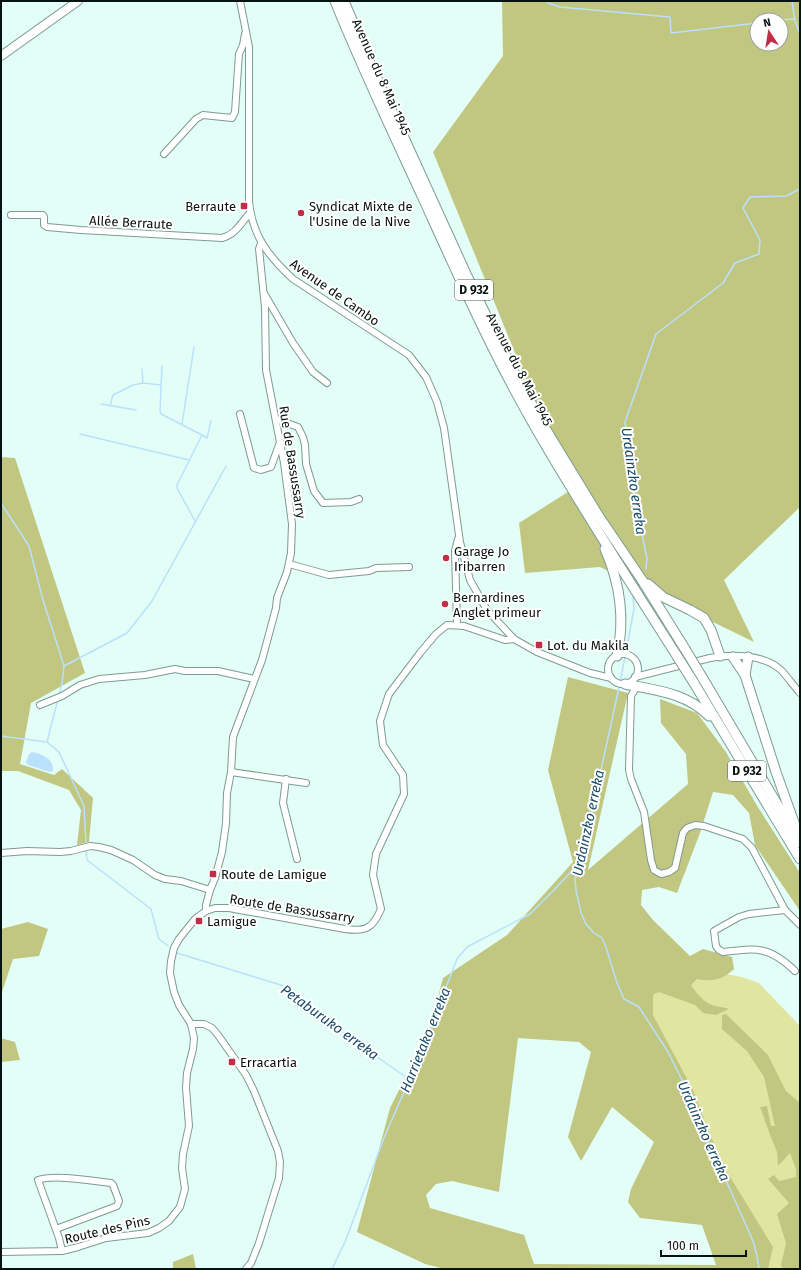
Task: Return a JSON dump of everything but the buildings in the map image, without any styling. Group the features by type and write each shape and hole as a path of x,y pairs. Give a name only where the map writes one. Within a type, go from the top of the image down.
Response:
{"highway":[{"name":"Avenue du 8 Mai 1945","path":"335,1 360,60 481,325 503,368 534,426 720,727"},
{"name":"Avenue du 8 Mai 1945","path":"344,1 370,63 470,282 510,365 542,423 598,516 642,580"},
{"path":"593,522 610,560 618,586 621,625 619,645 622,655"},
{"path":"642,580 663,597 704,618 711,630 720,656"},
{"name":"D 932","path":"642,580 702,677 800,843"},
{"path":"733,657 746,675 776,772 800,838"},
{"path":"746,675 748,657"},
{"path":"618,682 636,682 679,696 703,709 720,727"},
{"name":"D 932","path":"720,727 800,859"}],"main road":[{"path":"1,56 78,1"}],"street":[{"name":"Avenue de Cambo","path":"240,1 249,48 250,213 252,223 261,243 281,268 293,279 409,355 426,377 437,402 444,428 458,536 470,580 487,610 514,639 537,652 590,673 618,682"},
{"path":"164,154 196,119 203,115 232,118 235,112 239,54 243,45 246,30"},
{"name":"Allée Berraute","path":"11,215 43,215 44,225 47,227 222,238 233,233 250,213"},
{"name":"Rue de Bassussarry","path":"230,772 233,737 262,660 276,608 278,594 289,564 291,553 292,524 284,463 266,370 264,294 259,256 261,243"},
{"path":"264,294 293,343 313,372 327,382"},
{"path":"240,414 254,468 261,470 270,467 280,442"},
{"path":"276,419 298,427 304,437 306,464 314,491 323,503 351,502 359,500"},
{"name":"Avenue de Cambo","path":"457,625 455,551 458,536"},
{"path":"289,564 329,576 369,571 376,568 409,568"},
{"path":"457,625 505,640 514,639"},
{"name":"Route de Bassussarry","path":"206,911 215,908 229,908 352,930 364,929 373,925 381,909 373,875 376,854 404,794 403,775 383,745 380,721 389,694 420,653 436,634 447,626 457,625"},
{"path":"618,682 608,672 608,668 611,660 622,655 635,662 637,667 636,682 632,696 629,770 644,812 651,860 654,870 661,874 669,872 675,868 682,833 687,828 695,825 704,826 743,839 752,848 785,910 800,924"},
{"path":"636,682 652,673 720,656 748,657 770,662 782,671 800,693"},
{"path":"637,667 652,673"},
{"path":"590,673 598,673 608,668"},
{"path":"40,705 62,696 80,685 99,679 145,675 175,669 185,671 218,671 254,679"},
{"path":"206,911 210,890 222,852 230,772 306,783"},
{"path":"286,779 282,803 297,859"},
{"path":"1,853 27,851 60,852 90,846 99,847 111,850 132,860 155,875 165,879 181,881 210,890"},
{"path":"785,910 759,912 739,917 714,931 715,940 719,950 722,952 757,949 772,953 784,961 794,971"},
{"name":"Route des Pins","path":"1,1252 62,1251 106,1238 148,1232 159,1228 169,1220 180,1207 185,1189 182,1168 183,1154 189,1126 186,1088 187,1073 194,1038 191,1024 179,1005 174,992 170,973 171,961 174,948 179,938 195,918 206,911"},
{"path":"191,1024 204,1024 212,1028 246,1075 278,1151 280,1162 279,1178 259,1243 251,1264 246,1269"},
{"path":"56,1229 117,1206 119,1201 114,1185 111,1182 54,1178 44,1178 38,1180 56,1229 62,1251"}],"green space":[{"path":"502,1 800,1 800,507 724,580 754,642 600,567 525,573 519,523 571,490 433,152 503,56"},
{"path":"1,457 15,458 85,673 31,703 20,764 54,775 62,769 93,798 89,842 77,845 81,810 69,790 18,771 1,771"},
{"path":"568,677 628,693 588,870 688,784 686,754 661,723 660,699 697,713 726,752 756,804 800,873 800,911 755,845 749,813 733,795 713,792 700,833 677,893 659,887 642,890 641,905 653,920 690,956 703,949 732,957 734,969 725,976 713,980 697,979 691,985 699,996 708,1003 729,1009 716,1015 703,1013 695,1005 659,992 654,994 653,1015 693,1090 721,1162 773,1247 768,1269 445,1269 425,1264 357,1232 390,1108 430,1028 443,978 507,935 573,862 548,770","holes":["518,1038 579,1042 591,1052 568,1137 581,1161 612,1107 654,1142 631,1189 628,1202 640,1218 702,1225 716,1265 534,1264 524,1235 430,1208 426,1195 436,1184 452,1181 499,1192"]},
{"path":"28,922 48,929 39,956 13,959 1,995 1,929"},
{"path":"663,962 742,977 759,983 800,1026 800,1269 760,1269 703,1125 666,1040 646,1011"},
{"path":"726,1014 768,1055 786,1091 800,1103 800,1269 783,1269 781,1265 786,1243 777,1214 789,1203 768,1179 774,1175 779,1181 796,1177 796,1169 790,1153 778,1166 777,1152 760,1107 767,1106 771,1126 775,1126 764,1077 747,1051 722,1029 722,1015"},
{"path":"1,1038 15,1042 20,1060 1,1062"},
{"path":"193,1254 196,1269 173,1269 173,1262"}],"water":[{"path":"32,752 47,758 52,763 53,771 50,772 28,765 26,762 29,754"}],"waterway":[{"path":"548,1 548,3 560,7 670,17 671,33 749,24"},
{"path":"792,1 795,21 800,34"},
{"path":"789,19 795,19"},
{"name":"Urdainzko erreka","path":"646,569 647,558 634,497 625,422 656,334 723,283 735,263 759,254 760,240 743,208 750,197 786,196 800,189"},
{"path":"182,424 194,347"},
{"path":"162,366 161,414 202,435 177,485 177,488 195,521"},
{"path":"142,369 143,383"},
{"path":"110,406 113,395 133,385 143,383 161,385"},
{"path":"101,404 136,410"},
{"path":"202,435 207,438 211,421"},
{"path":"80,434 189,460"},
{"path":"64,666 127,633 152,601 226,466"},
{"path":"1,503 29,546 43,600 64,666 59,695"},
{"name":"Urdainzko erreka","path":"633,595 634,609 620,683 581,861 575,879 576,890 581,913 586,924 593,932 602,938 624,999 639,1007 668,1052 689,1094 701,1133 712,1149 753,1241 759,1269"},
{"path":"47,742 58,699"},
{"name":"Petaburuko erreka","path":"1,736 47,742 59,752 84,806 86,844"},
{"name":"Petaburuko erreka","path":"86,850 87,860 151,909 159,939 168,946"},
{"name":"Harrietako erreka","path":"332,1269 345,1242 384,1138 410,1080 457,959 467,947 530,914 581,861"},
{"name":"Petaburuko erreka","path":"177,953 284,986 350,1038 410,1080"}],"place":[{"name":"Berraute","path":"244,206"},
{"name":"Syndicat Mixte de l'Usine de la Nive","path":"301,213"},
{"name":"Garage Jo Iribarren","path":"446,558"},
{"name":"Bernardines Anglet primeur","path":"445,604"},
{"name":"Lot. du Makila","path":"539,645"},
{"name":"Route de Lamigue","path":"213,874"},
{"name":"Lamigue","path":"199,921"},
{"name":"Erracartia","path":"232,1062"}]}
